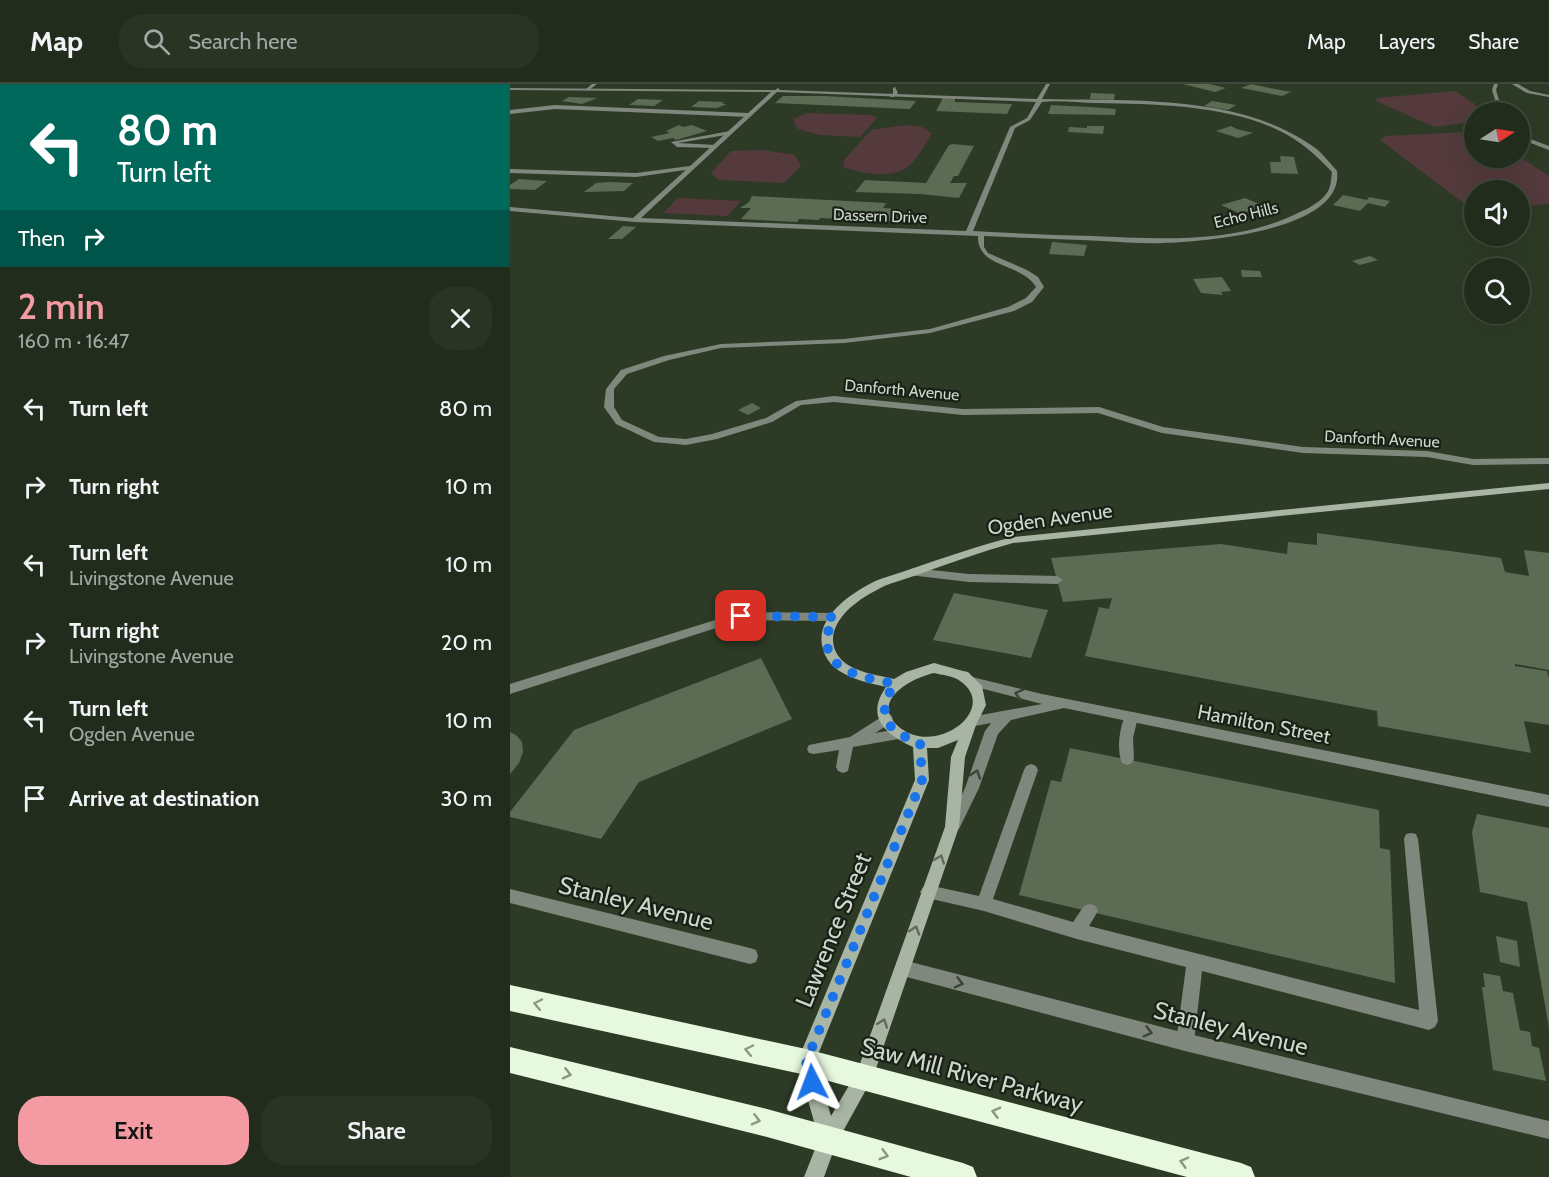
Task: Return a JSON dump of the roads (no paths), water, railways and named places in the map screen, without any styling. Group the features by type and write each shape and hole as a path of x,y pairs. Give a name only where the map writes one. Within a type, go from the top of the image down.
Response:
{"highway":[{"name":"Saw Mill River Parkway","path":"510,999 806,1062 1241,1177"},
{"path":"510,1060 828,1139 963,1177"}],"street":[{"path":"587,89 595,84"},
{"path":"635,220 784,84"},
{"path":"969,233 1013,127 1027,123 1048,84"},
{"path":"1271,84 1281,86"},
{"path":"1496,84 1494,90 1498,102"},
{"path":"1514,84 1529,92 1549,96"},
{"path":"892,96 896,93 895,88"},
{"path":"510,89 776,91 1040,101"},
{"name":"Echo Hills","path":"969,233 1111,241 1209,238 1273,225 1307,211 1327,197 1334,188 1335,172 1324,156 1298,138 1254,119 1184,107 1040,101"},
{"path":"510,112 555,107 749,115"},
{"path":"714,146 676,145 674,142 730,133"},
{"path":"1530,141 1549,148"},
{"path":"510,171 636,176 690,168"},
{"name":"Dassern Drive","path":"510,209 635,220 969,233"},
{"name":"Danforth Avenue","path":"981,233 981,247 986,254 1035,279 1040,287 1029,300 985,317 930,331 844,341 721,346 667,358 624,372 610,389 609,407 619,422 657,440 686,441 714,437 769,420 800,404 834,399 963,412 1099,410 1162,430 1303,450 1427,454 1473,462 1549,461"},
{"name":"Ogden Avenue","path":"834,617 872,587 970,551 1012,540 1549,486"},
{"path":"913,572 969,578 1057,580"},
{"path":"510,689 741,616 834,617 826,639 829,655 839,667 859,676 895,684"},
{"path":"952,827 958,757 973,723 980,711 978,690 962,674 934,668 913,673 895,684 887,694 884,707 886,719 899,734 920,742 943,741 962,732 973,723 1066,704"},
{"name":"Hamilton Street","path":"972,682 1066,704 1549,801"},
{"path":"814,1177 828,1139 864,1077 952,827 972,788 992,731 1006,717"},
{"path":"1127,759 1126,738 1131,717"},
{"path":"843,766 850,741 886,719"},
{"path":"814,748 899,734"},
{"name":"Lawrence Street","path":"806,1062 922,780 920,742"},
{"path":"984,904 1031,770"},
{"path":"928,892 984,904 1077,931 1429,1021 1411,839"},
{"name":"Stanley Avenue","path":"510,896 750,956"},
{"path":"1077,931 1090,911"},
{"path":"1185,1041 1195,961"},
{"name":"Stanley Avenue","path":"903,968 1185,1041 1549,1130"},
{"path":"806,1062 828,1139"}]}
